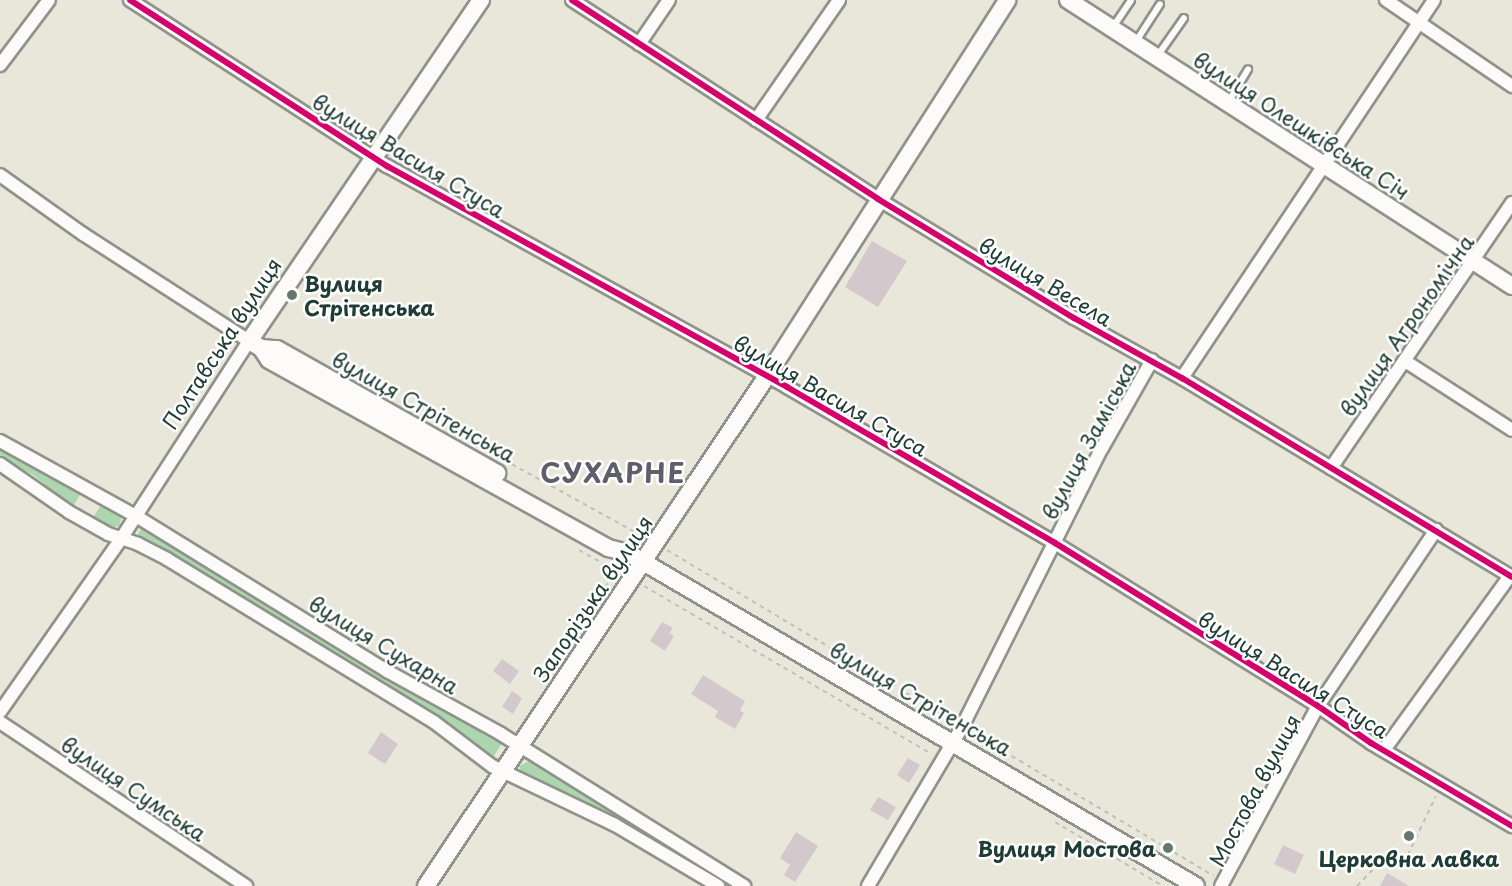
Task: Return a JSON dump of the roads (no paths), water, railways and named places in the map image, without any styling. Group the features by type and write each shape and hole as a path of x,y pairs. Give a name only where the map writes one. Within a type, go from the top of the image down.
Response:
{"street":[{"path":"0,65 49,0"},
{"name":"вулиця Василя Стуса","path":"130,0 372,157 767,376 1055,543 1318,706 1352,731 1512,826"},
{"name":"Полтавська вулиця","path":"0,712 255,344 372,157 481,0"},
{"name":"вулиця Весела","path":"572,0 878,199 1074,318 1152,360 1511,576"},
{"path":"639,44 669,0"},
{"path":"756,120 839,0"},
{"name":"Запорізька вулиця","path":"426,886 767,376 1006,0"},
{"name":"вулиця Олешківська Січ","path":"1068,0 1512,286"},
{"path":"1386,0 1512,86"},
{"path":"1182,378 1434,0"},
{"name":"вулиця Стрітенська","path":"0,175 83,234 255,344 278,349 614,539 625,551 1196,886"},
{"name":"вулиця Агрономічна","path":"1331,468 1512,204"},
{"name":"вулиця Заміська","path":"868,886 962,727 1102,448 1152,360"},
{"path":"1405,361 1512,430"},
{"name":"вулиця Сухарна","path":"0,441 136,516 387,671 520,747 718,886"},
{"name":"вулиця Сухарна","path":"0,464 69,512 121,539 138,544 167,559 434,722 503,771 657,841 744,886"},
{"name":"Мостова вулиця","path":"1222,884 1318,706 1436,530"},
{"path":"1384,750 1511,576"},
{"name":"вулиця Сумська","path":"0,722 246,886"}],"lane":[{"path":"1112,29 1131,0"},
{"path":"1135,44 1160,4"},
{"path":"1156,58 1184,18"},
{"path":"1227,104 1248,69"}],"place":[{"name":"Вулиця Стрітенська","path":"292,295"},
{"name":"Церковна лавка","path":"1409,836"},
{"name":"Вулиця Мостова","path":"1168,848"}],"district":[{"name":"СУХАРНЕ","path":"613,472"}]}
